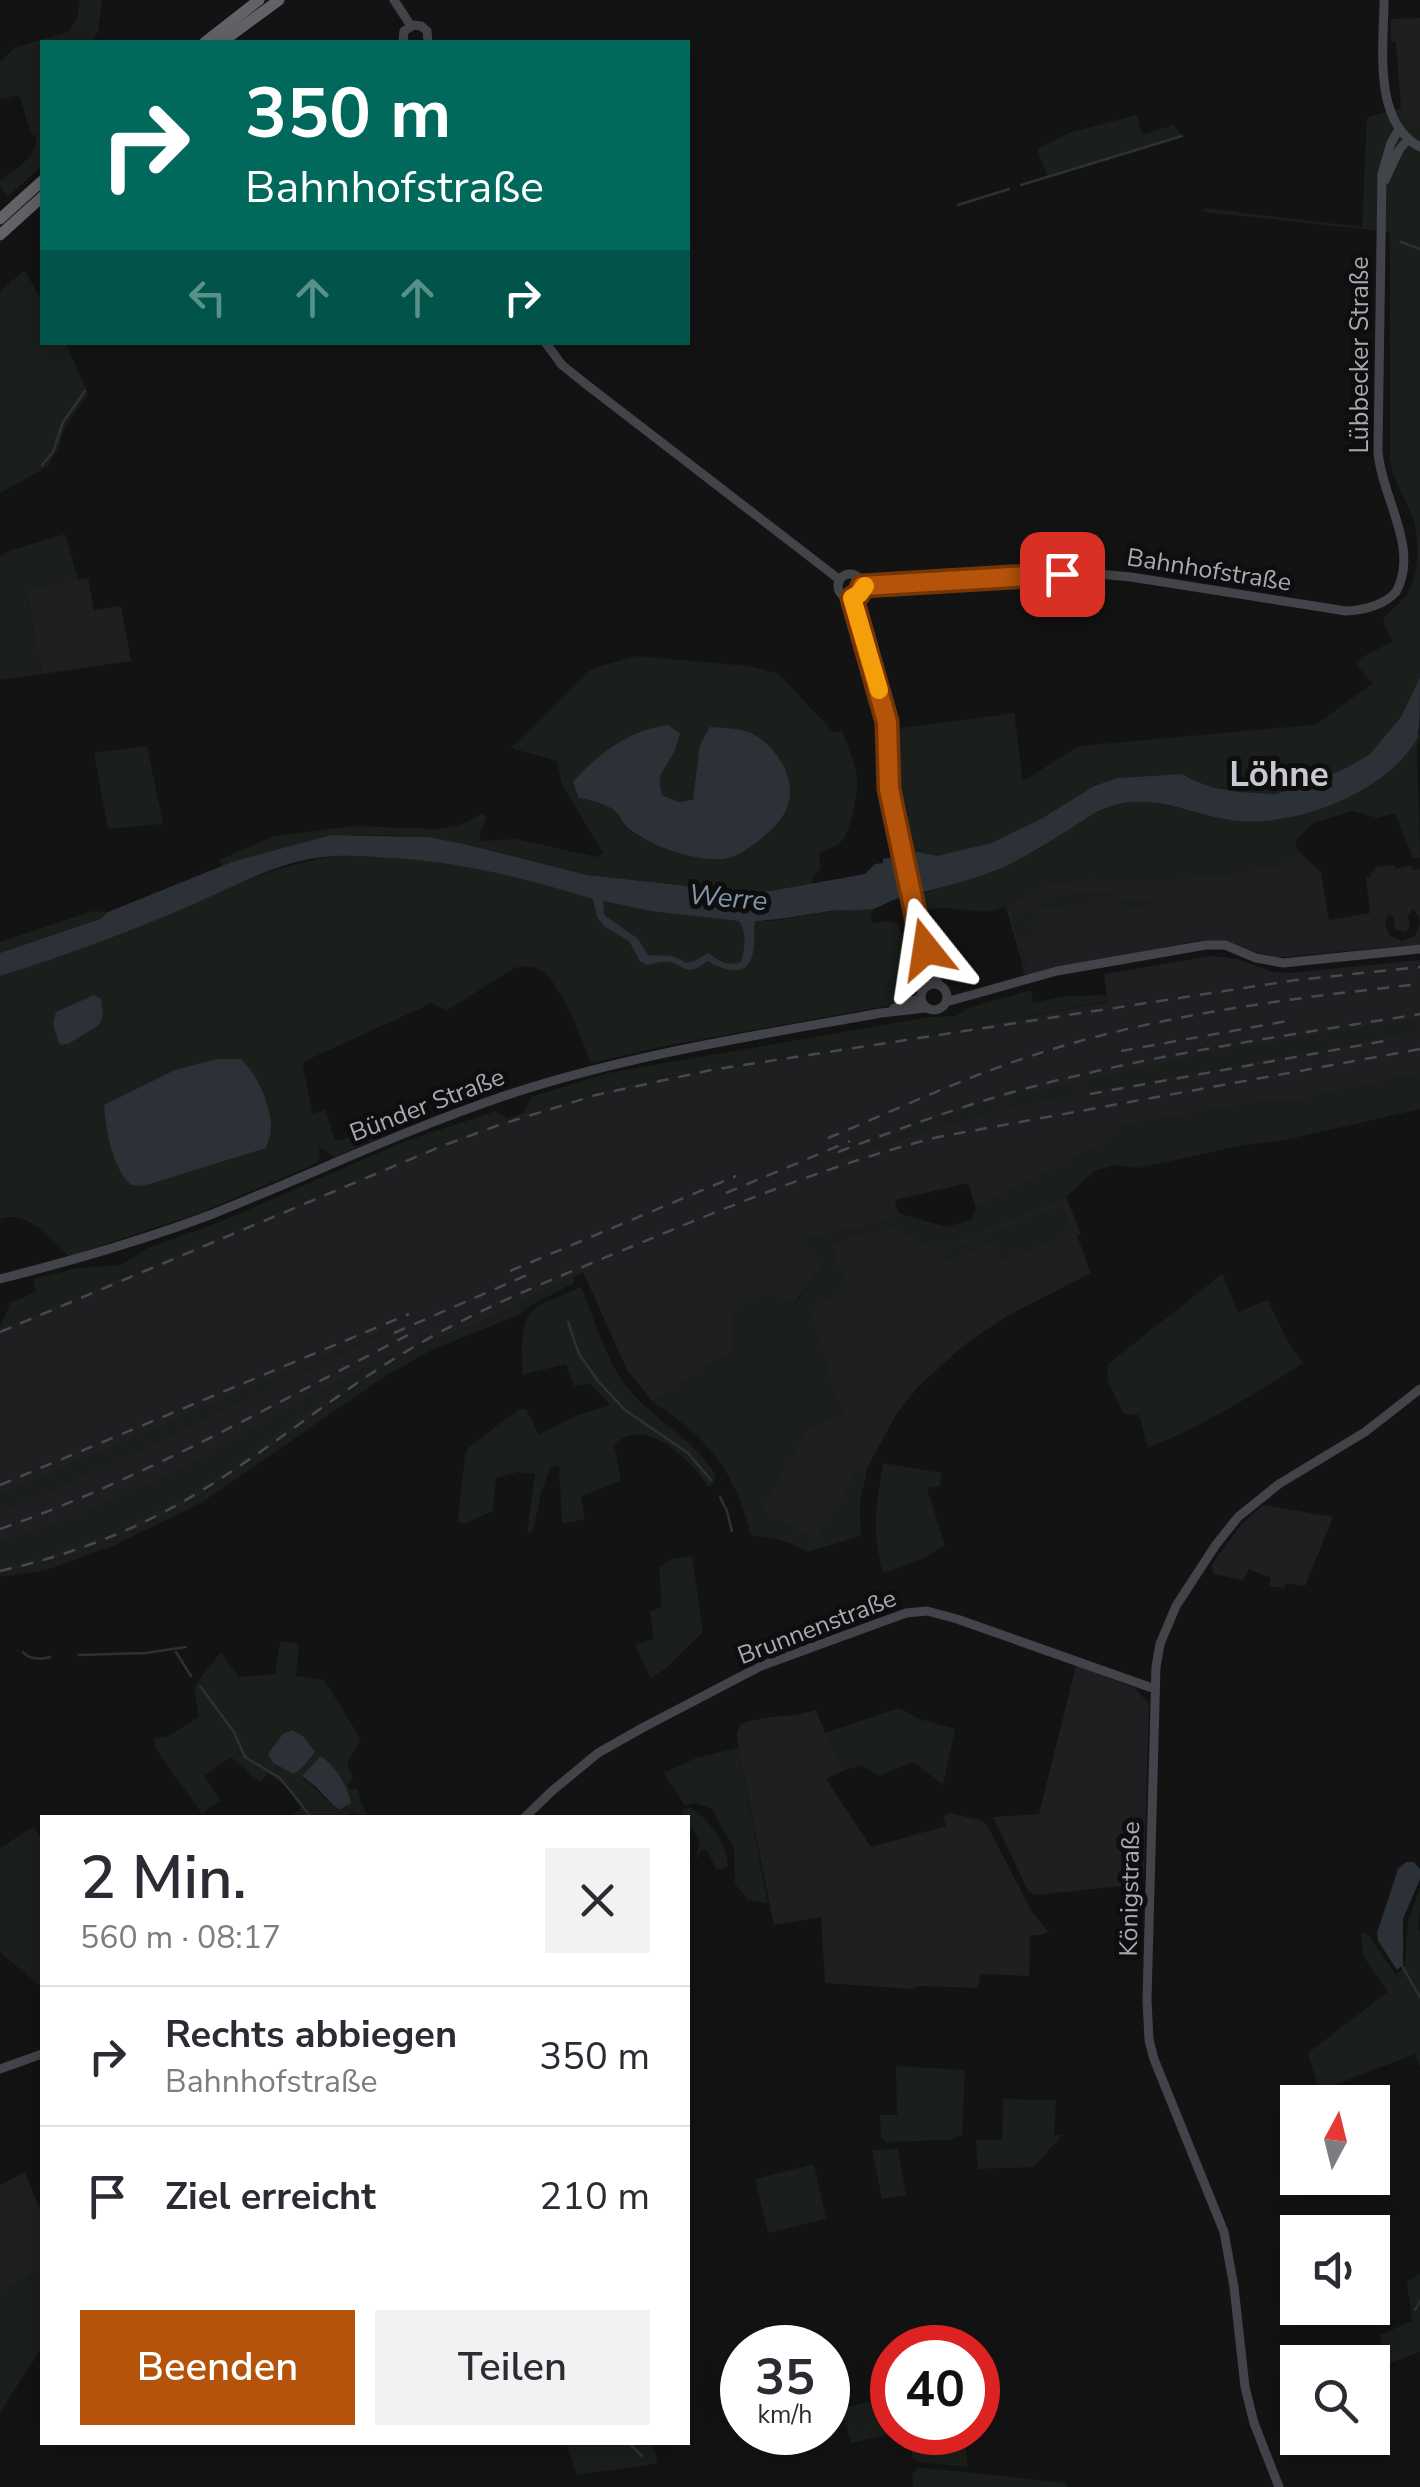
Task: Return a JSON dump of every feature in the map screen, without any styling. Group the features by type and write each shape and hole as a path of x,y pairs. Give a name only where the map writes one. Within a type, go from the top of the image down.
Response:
{"highway":[{"path":"207,40 259,0"},
{"path":"225,40 279,0"},
{"path":"0,219 40,183"},
{"path":"0,235 40,198"}],"main road":[{"path":"394,0 411,26"},
{"path":"1384,0 1389,112 1399,129 1420,147"},
{"path":"403,40 404,31 418,25 424,28 428,40"},
{"name":"Lübbecker Straße","path":"1370,608 1399,588 1409,572 1411,554 1378,452 1380,197 1385,160 1399,129"},
{"name":"Lübbecker Straße","path":"1380,197 1385,179 1408,139"},
{"path":"547,345 562,365 840,580"},
{"path":"852,574 859,577 862,586 852,598 840,592 838,586 840,580 852,574"},
{"name":"Bahnhofstraße","path":"862,586 1097,574 1333,610 1370,608"},
{"path":"852,598 887,722 889,789 918,926 926,986 923,1003"},
{"path":"918,926 943,992"},
{"path":"926,986 943,992 987,992 1073,968 1206,945 1225,945 1256,958 1283,963 1420,949"},
{"name":"Bünder Straße","path":"0,1280 141,1240 402,1134 605,1065 923,1003 940,1009 943,992"},
{"name":"Königstraße","path":"1279,2487 1254,2423 1246,2387 1224,2232 1149,2040 1155,1689 1160,1644 1170,1618 1238,1517 1278,1484 1364,1432 1420,1389"},
{"name":"Brunnenstraße","path":"527,1815 598,1753 644,1726 760,1666 917,1611 957,1618 1155,1689"},
{"path":"0,2069 40,2055"}],"shaded area":[{"path":"80,0 102,0 93,40 40,40 68,32 77,19"},
{"path":"1420,18 1420,130 1406,119 1401,108 1391,19"},
{"path":"40,40 40,168 7,197 0,181 30,156 36,142 19,95 0,99 0,61 16,47"},
{"path":"1401,108 1406,119 1420,130 1420,677 1401,717 1369,755 1342,770 1276,794 1215,788 1182,774 1118,778 1094,786 1041,819 991,843 937,857 910,854 902,822 909,816 898,776 895,729 1014,713 1023,781 1079,746 1318,723 1373,683 1355,664 1392,642 1383,620 1409,591 1418,552 1414,522 1390,461 1390,232 1204,212 1203,208 1362,227 1367,117"},
{"path":"1137,115 1142,135 1173,125 1183,136 1048,178 1037,149 1071,132"},
{"path":"24,270 40,297 40,345 67,345 88,394 65,426 48,466 0,493 0,292"},
{"path":"65,534 78,580 26,589 42,674 0,680 0,557"},
{"path":"88,578 94,610 121,606 131,661 42,674 26,589"},
{"path":"637,656 749,666 779,674 834,733 842,730 856,771 855,804 844,838 819,855 821,869 813,876 811,886 772,891 706,888 587,875 464,844 385,835 331,835 222,867 219,860 274,836 352,826 436,829 460,825 482,814 487,817 479,834 482,841 516,839 597,857 603,853 562,784 557,761 511,748 586,673","holes":["624,740 675,751 662,771 662,795 678,802 693,801 697,780 702,858 642,837 626,827 608,807 579,798 584,770"]},
{"path":"1420,734 1420,858 1413,858 1395,813 1377,818 1353,811 1313,823 1295,842 1298,851 1279,865 1154,880 1090,878 1054,883 1033,890 1006,907 986,912 922,908 919,895 1006,866 1092,814 1113,806 1143,800 1240,821 1276,820 1403,757"},
{"path":"147,746 163,824 108,829 94,753"},
{"path":"1298,851 1321,872 1329,920 1370,913 1366,878 1375,871 1371,867 1394,865 1396,869 1411,865 1414,870 1420,869 1420,923 1413,909 1406,932 1396,930 1395,918 1388,914 1385,923 1390,936 1402,941 1415,936 1420,924 1420,944 1273,958 1232,943 1203,940 1025,975 1006,907 1033,890 1090,878 1154,880 1225,874 1279,865"},
{"path":"342,855 466,865 603,901 702,917 772,921 851,908 875,908 872,924 898,924 907,956 905,970 918,971 917,989 913,987 911,996 892,1005 591,1063 569,1011 547,975 530,966 518,967 446,1011 432,1003 305,1061 313,1114 325,1109 335,1140 390,1118 396,1130 335,1157 319,1147 317,1163 200,1213 69,1256 29,1222 20,1218 0,1219 0,976 245,881","holes":["272,1128 267,1147 144,1186"]},
{"path":"1108,892 1122,899 1156,903 1120,910 1115,902 1109,901 1037,909 1031,920 1034,936 1020,939 1029,968 1023,966 1012,916 1041,899"},
{"path":"93,911 108,912 100,919 0,953 0,942"},
{"path":"1211,956 1290,973 1420,960 1420,1074 1279,1104 1271,1101 1120,1126 1111,1142 976,1208 968,1183 895,1200 898,1213 890,1221 799,1241 823,1267 794,1303 732,1351 653,1402 627,1370 583,1272 477,1324 421,1345 188,1503 133,1532 76,1554 0,1574 0,1328 439,1144 524,1113 641,1081 1108,1002 1104,974"},
{"path":"1031,990 1033,1003 1065,996 1107,995 1109,1001 942,1033 641,1081 523,1113 531,1097 608,1073 929,1017 956,1016 968,1008"},
{"path":"1420,1018 1420,1031 1016,1106 828,1160 944,1116 1014,1096 1217,1051"},
{"path":"1420,1074 1420,1109 1138,1168 1116,1165 1094,1171 1066,1197 938,1249 895,1228 864,1231 831,1244 847,1289 811,1308 830,1383 842,1413 806,1430 760,1509 817,1539 862,1462 868,1466 860,1502 861,1536 807,1552 787,1542 751,1535 736,1491 717,1458 690,1429 653,1402 732,1351 732,1310 766,1293 795,1303 823,1267 798,1241 889,1221 898,1213 946,1227 971,1220 976,1208 1111,1142 1111,1132 1120,1126 1271,1101 1279,1104"},
{"path":"496,1111 509,1119 439,1144 0,1328 10,1303 36,1292 33,1279 78,1268 121,1265 148,1248 227,1219 403,1142"},
{"path":"1066,1197 1091,1273 1007,1316 964,1345 919,1386 897,1413 868,1466 862,1463 817,1540 760,1509 806,1430 842,1413 810,1307 831,1244 865,1231 895,1228 938,1248"},
{"path":"1062,1204 1073,1232 1002,1261 994,1242 943,1262 940,1253"},
{"path":"1222,1274 1238,1312 1268,1300 1289,1344 1303,1363 1227,1409 1148,1448 1139,1415 1124,1414 1107,1380 1108,1364"},
{"path":"574,1275 574,1283 520,1314 430,1351 387,1375 201,1503 115,1545 47,1570 0,1577 133,1532 188,1503 421,1345 477,1324"},
{"path":"581,1287 609,1357 624,1383 707,1463 716,1475 714,1483 709,1487 685,1459 663,1442 639,1434 614,1444 621,1481 581,1496 585,1519 562,1524 559,1466 550,1468 533,1531 527,1533 535,1474 518,1472 496,1478 493,1511 460,1523 465,1455 469,1447 519,1409 526,1409 539,1435 575,1416 610,1405 591,1384 574,1386 566,1364 522,1375 522,1340 529,1315"},
{"path":"394,1329 0,1512 0,1494"},
{"path":"391,1354 185,1497 95,1539 0,1568 0,1541 56,1524 178,1470"},
{"path":"883,1463 942,1473 940,1486 927,1488 945,1546 883,1573 876,1518"},
{"path":"1263,1505 1333,1517 1305,1586 1269,1586 1271,1578 1249,1569 1243,1580 1214,1574 1211,1566 1242,1524"},
{"path":"692,1556 703,1632 651,1678 635,1645 654,1639 650,1612 662,1606 659,1568 671,1559"},
{"path":"280,1641 299,1644 296,1676 324,1680 361,1739 347,1763 353,1778 348,1785 351,1790 357,1789 366,1815 292,1815 301,1808 290,1789 268,1773 260,1783 231,1757 204,1776 221,1800 202,1814 156,1749 154,1738 166,1737 199,1717 194,1686 221,1652 239,1677 275,1674","holes":["321,1756 335,1770 351,1803 341,1810 303,1779"]},
{"path":"1076,1665 1135,1688 1149,1704 1144,1877 1132,1885 1036,1895 1028,1891 993,1817 1039,1814"},
{"path":"899,1708 955,1729 943,1785 914,1762 878,1776 862,1765 845,1770 825,1733"},
{"path":"816,1710 845,1770 826,1779 871,1847 946,1826 943,1817 949,1813 987,1825 1032,1912 1049,1932 1030,1935 1029,1976 980,1974 978,1988 912,1989 825,1983 821,1917 774,1925 737,1733 745,1722"},
{"path":"738,1748 768,1903 748,1900 735,1884 734,1849 712,1809 694,1803 685,1806 664,1773 696,1758"},
{"path":"690,1807 716,1832 728,1866 717,1870 706,1849 695,1862 700,1842 690,1825 690,1815 681,1810"},
{"path":"34,1826 40,1837 40,1986 0,1952 0,1848"},
{"path":"1420,1889 1420,2067 1415,2054 1335,2085 1317,2085 1308,2053 1388,1992 1363,1956 1361,1932 1369,1936 1396,1975 1405,1967 1408,1921"},
{"path":"896,2066 965,2070 962,2135 949,2140 886,2142 881,2138 880,2115 897,2115"},
{"path":"1003,2099 1056,2100 1054,2135 1062,2135 1034,2167 978,2169 976,2140 1002,2140"},
{"path":"898,2149 906,2195 882,2199 872,2150"},
{"path":"814,2164 826,2219 768,2233 755,2179"},
{"path":"25,2172 40,2209 40,2272 0,2292 0,2185"},
{"path":"40,2272 40,2351 0,2412 0,2292"},
{"path":"1420,2273 1420,2352 1390,2363 1390,2345 1382,2345 1380,2335 1412,2321 1407,2282"},
{"path":"870,2401 870,2439 851,2443 850,2406"},
{"path":"567,2445 653,2445 658,2461 655,2464 577,2475"},
{"path":"967,2455 968,2467 917,2462 912,2457"},
{"path":"918,2467 1066,2483 1067,2487 913,2487 912,2475"}],"water":[{"name":"Werre","path":"1420,677 1418,737 1386,774 1339,802 1288,818 1262,821 1223,819 1144,802 1112,806 1013,862 979,876 876,908 755,921 752,956 749,964 738,970 707,961 689,970 665,962 646,965 629,941 604,926 597,917 593,899 567,891 444,863 344,856 280,867 136,928 0,976 0,953 100,919 108,912 232,862 331,835 428,837 587,875 771,891 865,874 875,864 883,863 883,859 917,852 937,856 991,843 1041,819 1094,786 1118,778 1182,774 1215,788 1276,794 1342,770 1369,755 1401,717","holes":["603,901 739,921 744,941 741,962 724,962 709,953 689,962 648,955 637,938 604,915"]},
{"path":"669,725 680,734 662,772 660,788 662,795 678,802 693,800 700,745 710,727 748,732 768,745 784,766 790,791 784,814 768,833 728,858 699,858 650,842 629,829 611,808 579,798 573,782 604,753 628,737"},
{"path":"94,995 101,999 103,1015 99,1025 60,1045 53,1024 56,1012"},
{"path":"217,1059 241,1059 257,1080 270,1116 271,1133 266,1148 144,1186 131,1185 115,1159 104,1105 175,1070"},
{"path":"292,1730 303,1736 315,1752 294,1774 273,1763 268,1754 283,1734"},
{"path":"321,1756 336,1771 349,1796 351,1803 340,1810 302,1776"},
{"path":"1406,1862 1414,1862 1420,1869 1420,1879 1403,1919 1403,1965 1397,1970 1377,1933 1398,1869"}],"waterway":[{"path":"1021,185 1182,136"},
{"path":"958,205 1009,189"},
{"path":"1401,242 1420,249"},
{"path":"42,465 53,452 63,422 85,391"},
{"path":"568,1322 579,1354 598,1381 625,1410 688,1453 711,1480"},
{"path":"720,1497 732,1531"},
{"path":"79,1655 146,1653 186,1647"},
{"path":"23,1652 35,1658 50,1657"},
{"path":"176,1652 191,1676"},
{"path":"200,1686 234,1732 245,1757 280,1778 310,1815"},
{"path":"1401,1964 1420,1997"},
{"path":"1415,2310 1420,2301"},
{"path":"631,2445 642,2456"}],"railway":[{"path":"0,1332 442,1146 596,1095 711,1070 1296,980 1420,967"},
{"path":"828,1138 986,1072 1086,1039 1228,1009 1420,984"},
{"path":"838,1152 968,1105 1063,1079 1215,1047 1420,1014"},
{"path":"1121,1051 1293,1020"},
{"path":"1090,1094 1390,1040"},
{"path":"0,1571 91,1544 177,1505 386,1364 471,1316 786,1185 938,1137 1420,1049"},
{"path":"726,1193 850,1141"},
{"path":"510,1271 736,1176"},
{"path":"394,1333 527,1275"},
{"path":"0,1485 409,1314"},
{"path":"0,1529 157,1464 410,1334"}],"slow traffic":[{"path":"865,586 852,598 879,690"}],"district":[{"name":"Löhne","path":"1279,774"}],"route":[{"path":"926,949 889,789 887,722 852,598 862,586 1062,574"}]}
